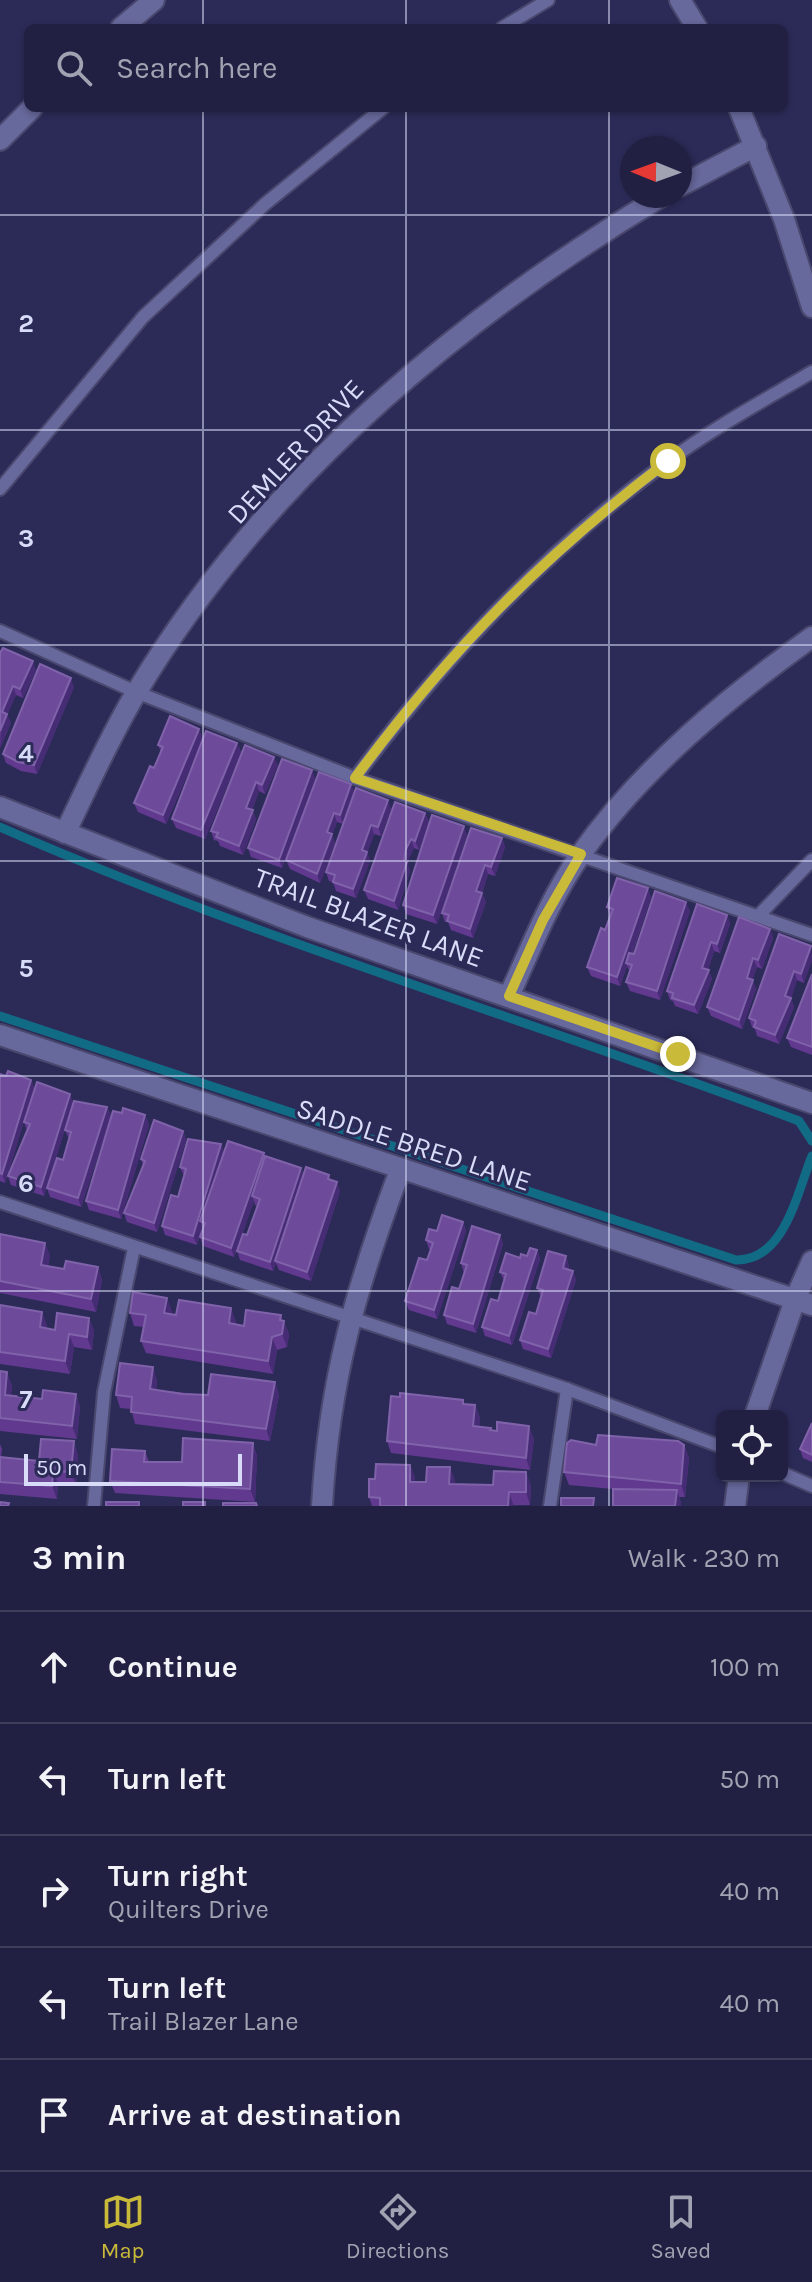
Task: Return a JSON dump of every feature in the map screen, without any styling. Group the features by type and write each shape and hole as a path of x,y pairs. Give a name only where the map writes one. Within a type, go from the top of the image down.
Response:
{"street":[{"path":"126,24 154,0"},
{"path":"680,0 695,24"},
{"path":"0,140 28,112"},
{"path":"741,112 756,146 812,307"},
{"path":"692,180 756,146"},
{"name":"DEMLER DRIVE","path":"65,833 136,692 186,620 264,519 367,410 507,300 644,208"},
{"path":"509,996 543,920 581,854 635,790 693,731 812,637"},
{"name":"TRAIL BLAZER LANE","path":"0,807 307,927 812,1103"},
{"name":"SADDLE BRED LANE","path":"0,1035 400,1170 804,1301"},
{"path":"322,1506 329,1418 350,1317 400,1170"},
{"path":"758,1410 804,1301 812,1261"},
{"path":"735,1506 738,1482"}],"lane":[{"path":"509,24 548,0"},
{"path":"0,489 143,317 265,204 378,112"},
{"path":"355,778 406,708 526,579 668,461 812,372"},
{"path":"0,631 136,692 355,778 760,914 812,935"},
{"path":"760,914 812,860"},
{"path":"0,1202 567,1389 716,1445"},
{"path":"94,1506 104,1392 134,1248"},
{"path":"550,1506 567,1389"},
{"path":"788,1476 812,1486"}],"building":[{"path":"3,648 33,661 20,689 13,686 2,712 7,714 0,731 0,653"},
{"path":"40,664 71,678 34,765 18,762 3,754"},
{"path":"170,716 199,729 163,815 134,803 150,766 154,768 163,747 158,745"},
{"path":"206,731 237,743 201,830 172,819"},
{"path":"245,745 274,757 262,785 256,782 246,808 253,810 239,846 216,837 218,833 211,831"},
{"path":"282,759 312,770 279,860 248,848"},
{"path":"319,772 351,784 340,815 334,813 327,832 332,834 317,874 286,860"},
{"path":"356,788 388,800 378,827 371,825 362,850 367,852 353,889 333,882 335,875 326,872"},
{"path":"395,802 425,813 415,841 411,839 406,849 404,860 407,862 394,901 364,890"},
{"path":"432,815 464,826 433,915 403,905"},
{"path":"471,828 502,838 491,867 485,865 476,891 482,893 470,929 447,921 449,915 442,913"},
{"path":"617,878 648,888 617,977 587,967 601,928 605,930 613,909 607,907"},
{"path":"655,891 686,902 657,991 626,982 632,965 626,963 629,953 634,954"},
{"path":"697,904 727,915 717,944 711,942 702,968 709,970 694,1005 672,998 673,993 667,991"},
{"path":"739,917 770,929 758,960 753,958 747,978 753,980 739,1020 707,1007"},
{"path":"779,934 811,946 801,974 794,971 785,996 791,998 775,1035 754,1027 756,1021 749,1018"},
{"path":"812,974 812,1047 787,1038"},
{"path":"8,1071 31,1080 2,1174 0,1074 6,1076"},
{"path":"37,1082 70,1094 41,1187 8,1176 30,1124 24,1122"},
{"path":"74,1101 107,1107 78,1198 47,1188 57,1158 63,1160 71,1132 65,1130"},
{"path":"123,1108 145,1115 118,1210 86,1201 113,1111 122,1113"},
{"path":"154,1120 183,1131 154,1223 124,1213 145,1161 141,1159"},
{"path":"188,1139 221,1144 193,1236 162,1226 171,1195 178,1197 186,1169 180,1167"},
{"path":"228,1141 264,1153 231,1248 200,1237 205,1223 200,1221"},
{"path":"265,1156 301,1168 270,1262 237,1251 243,1234 247,1235 260,1199 252,1196"},
{"path":"306,1167 329,1175 328,1179 337,1182 307,1272 275,1261"},
{"path":"442,1215 463,1222 434,1310 405,1301 419,1258 427,1260 433,1243 426,1240 429,1229 437,1231"},
{"path":"472,1226 500,1235 473,1324 444,1315 452,1287 459,1289 467,1265 461,1263"},
{"path":"0,1234 45,1243 41,1265 64,1269 66,1261 98,1267 91,1299 0,1281"},
{"path":"530,1248 537,1250 509,1336 482,1327 491,1299 498,1301 506,1274 500,1272 506,1253 520,1258 521,1254 527,1256"},
{"path":"548,1251 566,1256 563,1268 573,1271 548,1349 520,1340 529,1312 536,1314 543,1290 537,1288"},
{"path":"133,1292 167,1298 164,1313 176,1315 179,1300 231,1308 229,1323 244,1326 246,1310 281,1315 280,1320 284,1321 282,1334 272,1337 268,1361 141,1341 146,1315 130,1313"},
{"path":"0,1305 42,1312 40,1327 55,1330 57,1313 89,1318 87,1337 69,1334 65,1361 0,1352"},
{"path":"120,1363 153,1367 150,1389 183,1394 208,1395 211,1374 275,1382 266,1429 131,1412 132,1397 116,1395"},
{"path":"0,1371 7,1372 5,1395 42,1399 43,1390 76,1394 72,1426 0,1418"},
{"path":"400,1393 463,1400 463,1404 475,1405 473,1426 497,1431 497,1422 529,1426 526,1458 387,1441 391,1396 400,1397"},
{"path":"812,1423 812,1455 800,1449"},
{"path":"598,1435 678,1441 684,1445 681,1484 564,1472 567,1443 571,1440 596,1445"},
{"path":"183,1438 253,1443 250,1489 110,1481 112,1449 145,1451 144,1462 182,1462"},
{"path":"41,1439 74,1441 71,1472 53,1471 52,1486 0,1482 0,1457 39,1461"},
{"path":"376,1464 410,1465 410,1482 426,1482 427,1467 450,1467 449,1484 493,1485 494,1471 526,1472 526,1492 509,1492 508,1506 380,1506 380,1498 369,1497 369,1479 375,1479"},
{"path":"613,1489 677,1490 675,1506 613,1506"},
{"path":"561,1498 594,1498 593,1506 561,1506"},
{"path":"106,1502 139,1502 139,1506 106,1506"},
{"path":"183,1502 205,1502 205,1506 183,1506"},
{"path":"223,1503 256,1503 257,1506 223,1506"}],"waterway":[{"path":"0,827 297,944 799,1121 812,1141"},
{"path":"0,1016 736,1260 753,1257 778,1237 787,1222 812,1156"}],"route":[{"path":"668,461 575,535 491,614 406,708 355,778 581,854 543,920 509,996 678,1054"}]}
